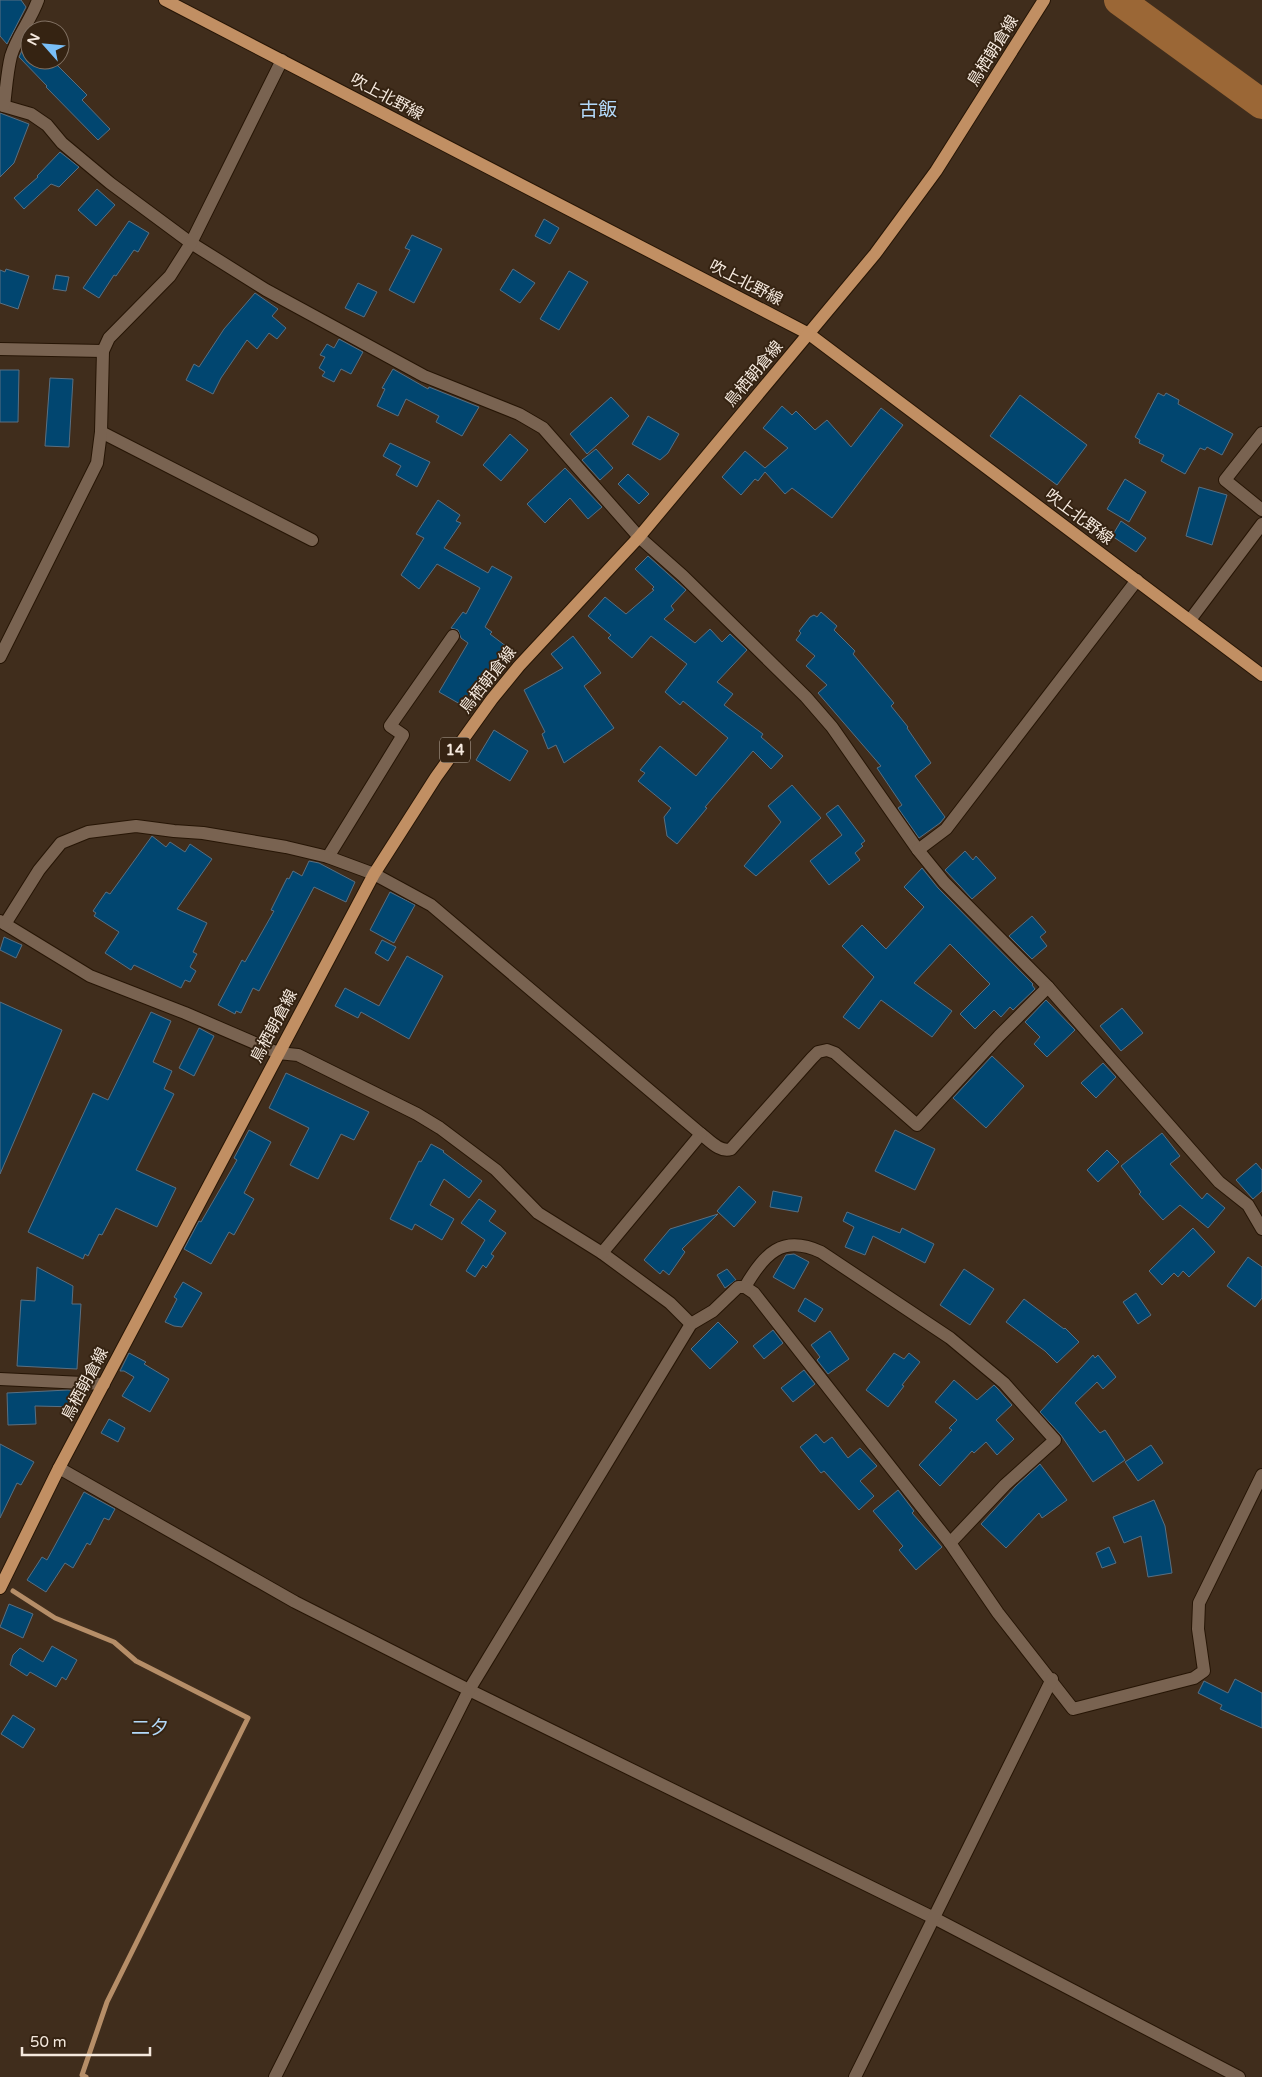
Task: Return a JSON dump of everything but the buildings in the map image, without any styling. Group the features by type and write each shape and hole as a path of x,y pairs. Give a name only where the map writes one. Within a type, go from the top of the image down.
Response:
{"main road":[{"name":"吹上北野線","path":"165,0 810,334 1262,675"},
{"name":"鳥栖朝倉線","path":"0,1588 59,1468 374,874 436,776 492,699 545,637 639,537 875,254 936,171 1044,0"}],"street":[{"path":"38,0 34,12 11,56 2,106 31,114 47,125 62,143 104,178 191,243 266,290 424,376 519,414 543,428 639,537 683,576 806,697 832,727 918,850 944,882 1048,988 1219,1182 1248,1205 1262,1229"},
{"path":"0,657 97,463 101,432 103,351 109,338 170,276 191,243 282,60"},
{"path":"0,349 103,351"},
{"path":"101,432 312,540"},
{"path":"1262,433 1225,480 1262,510"},
{"path":"1190,620 1262,524"},
{"path":"918,850 946,829 1137,580"},
{"path":"328,857 403,735 390,726 453,636"},
{"path":"691,1324 670,1303 602,1253 538,1213 496,1170 440,1128 417,1114 298,1054 278,1053 185,1013 90,976 3,922 39,870 61,843 88,832 136,826 174,832 203,832 286,846 328,857 374,874 431,906 721,1149 731,1149 812,1058 818,1052 827,1050 835,1053 917,1125 999,1036 1048,988"},
{"path":"602,1253 701,1134"},
{"path":"745,1286 758,1265 771,1252 791,1244 806,1245 821,1252 950,1338 1004,1383 1055,1440 1005,1485 950,1543"},
{"path":"275,2077 469,1690 691,1324 713,1311 738,1287 745,1286 754,1293 950,1543 998,1613 1052,1679 1073,1709 1194,1678 1204,1671 1198,1629 1199,1603 1262,1476"},
{"path":"0,1379 104,1384"},
{"path":"59,1468 296,1602 469,1690 934,1918 1239,2077"},
{"path":"855,2077 1052,1679"}],"waterway":[{"path":"1119,0 1262,104"},
{"path":"13,1591 55,1618 114,1642 136,1661 248,1718 107,2002 82,2075 86,2077"}],"district":[{"name":"古飯","path":"598,110"},
{"name":"二夕","path":"150,1728"}]}
